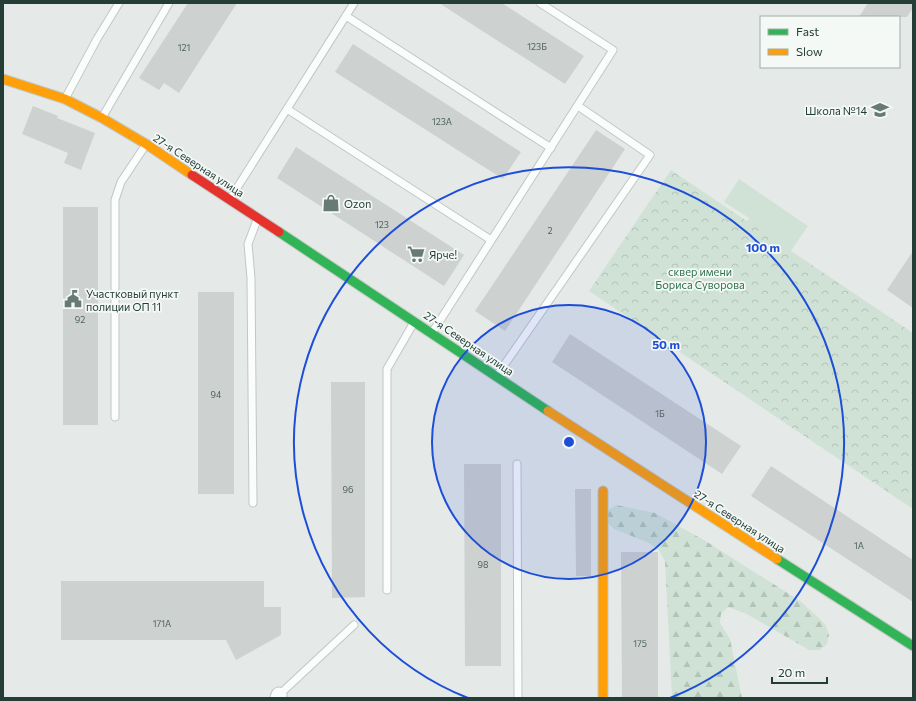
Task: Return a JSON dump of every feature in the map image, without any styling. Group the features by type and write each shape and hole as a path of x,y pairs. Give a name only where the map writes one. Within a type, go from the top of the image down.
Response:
{"street":[{"name":"27-я Северная улица","path":"3,79 64,99 102,118 146,144 624,461 913,646"},
{"path":"603,491 603,698"}],"lane":[{"path":"64,99 119,3"},
{"path":"102,118 169,3"},
{"path":"229,200 354,3"},
{"path":"432,333 613,50 544,4"},
{"path":"346,16 551,148"},
{"path":"497,376 650,155 578,106"},
{"path":"287,109 491,240"},
{"path":"115,417 115,200 121,182 146,144"},
{"path":"253,503 252,278 248,244 258,218"},
{"path":"387,590 387,369 414,321"},
{"path":"517,464 518,698"},
{"path":"279,697 354,625"}],"green space":[{"name":"сквер имени Бориса Суворова","path":"671,170 913,333 913,509 589,291"},
{"path":"739,179 808,226 780,267 735,238 749,218 724,202"},
{"path":"616,505 655,513 704,540 800,601 826,626 829,635 827,644 820,650 809,650 745,613 728,607 721,614 720,623 730,639 742,698 672,698 665,561 658,549 647,542 614,529 606,521 608,510"}],"building":[{"path":"188,3 237,3 179,93 164,83 159,90 139,78"},
{"path":"439,3 502,3 584,56 565,84"},
{"path":"868,3 913,3 913,8 907,17 860,16"},
{"path":"353,44 521,152 503,179 335,72"},
{"path":"33,106 58,116 57,118 95,133 81,170 64,163 68,153 22,134"},
{"path":"596,130 625,149 505,331 475,311"},
{"path":"296,147 464,255 444,286 277,178"},
{"path":"63,207 98,207 98,425 63,425"},
{"path":"913,251 913,308 887,290"},
{"path":"198,292 234,292 234,494 198,494"},
{"path":"570,334 741,446 722,474 552,362"},
{"path":"331,382 365,382 365,597 332,598"},
{"path":"464,464 501,464 501,666 465,666"},
{"path":"771,466 913,560 913,602 751,496"},
{"path":"575,489 591,489 591,576 576,576"},
{"path":"621,552 658,552 658,698 622,698"},
{"path":"61,581 264,581 264,607 281,607 281,635 236,660 226,640 61,640"}],"traffic: fast":[{"path":"279,232 548,411"},
{"path":"777,559 913,646"}],"traffic: slow":[{"path":"3,79 65,99 102,118 146,144 192,175"},
{"path":"548,411 777,559"},
{"path":"603,491 603,698"}],"traffic: jam":[{"path":"192,175 279,232"}],"place":[{"name":"Школа №14","path":"880,110"},
{"name":"Ozon","path":"331,203"},
{"name":"Ярче!","path":"416,254"},
{"name":"Участковый пункт полиции ОП 11","path":"73,299"}]}
